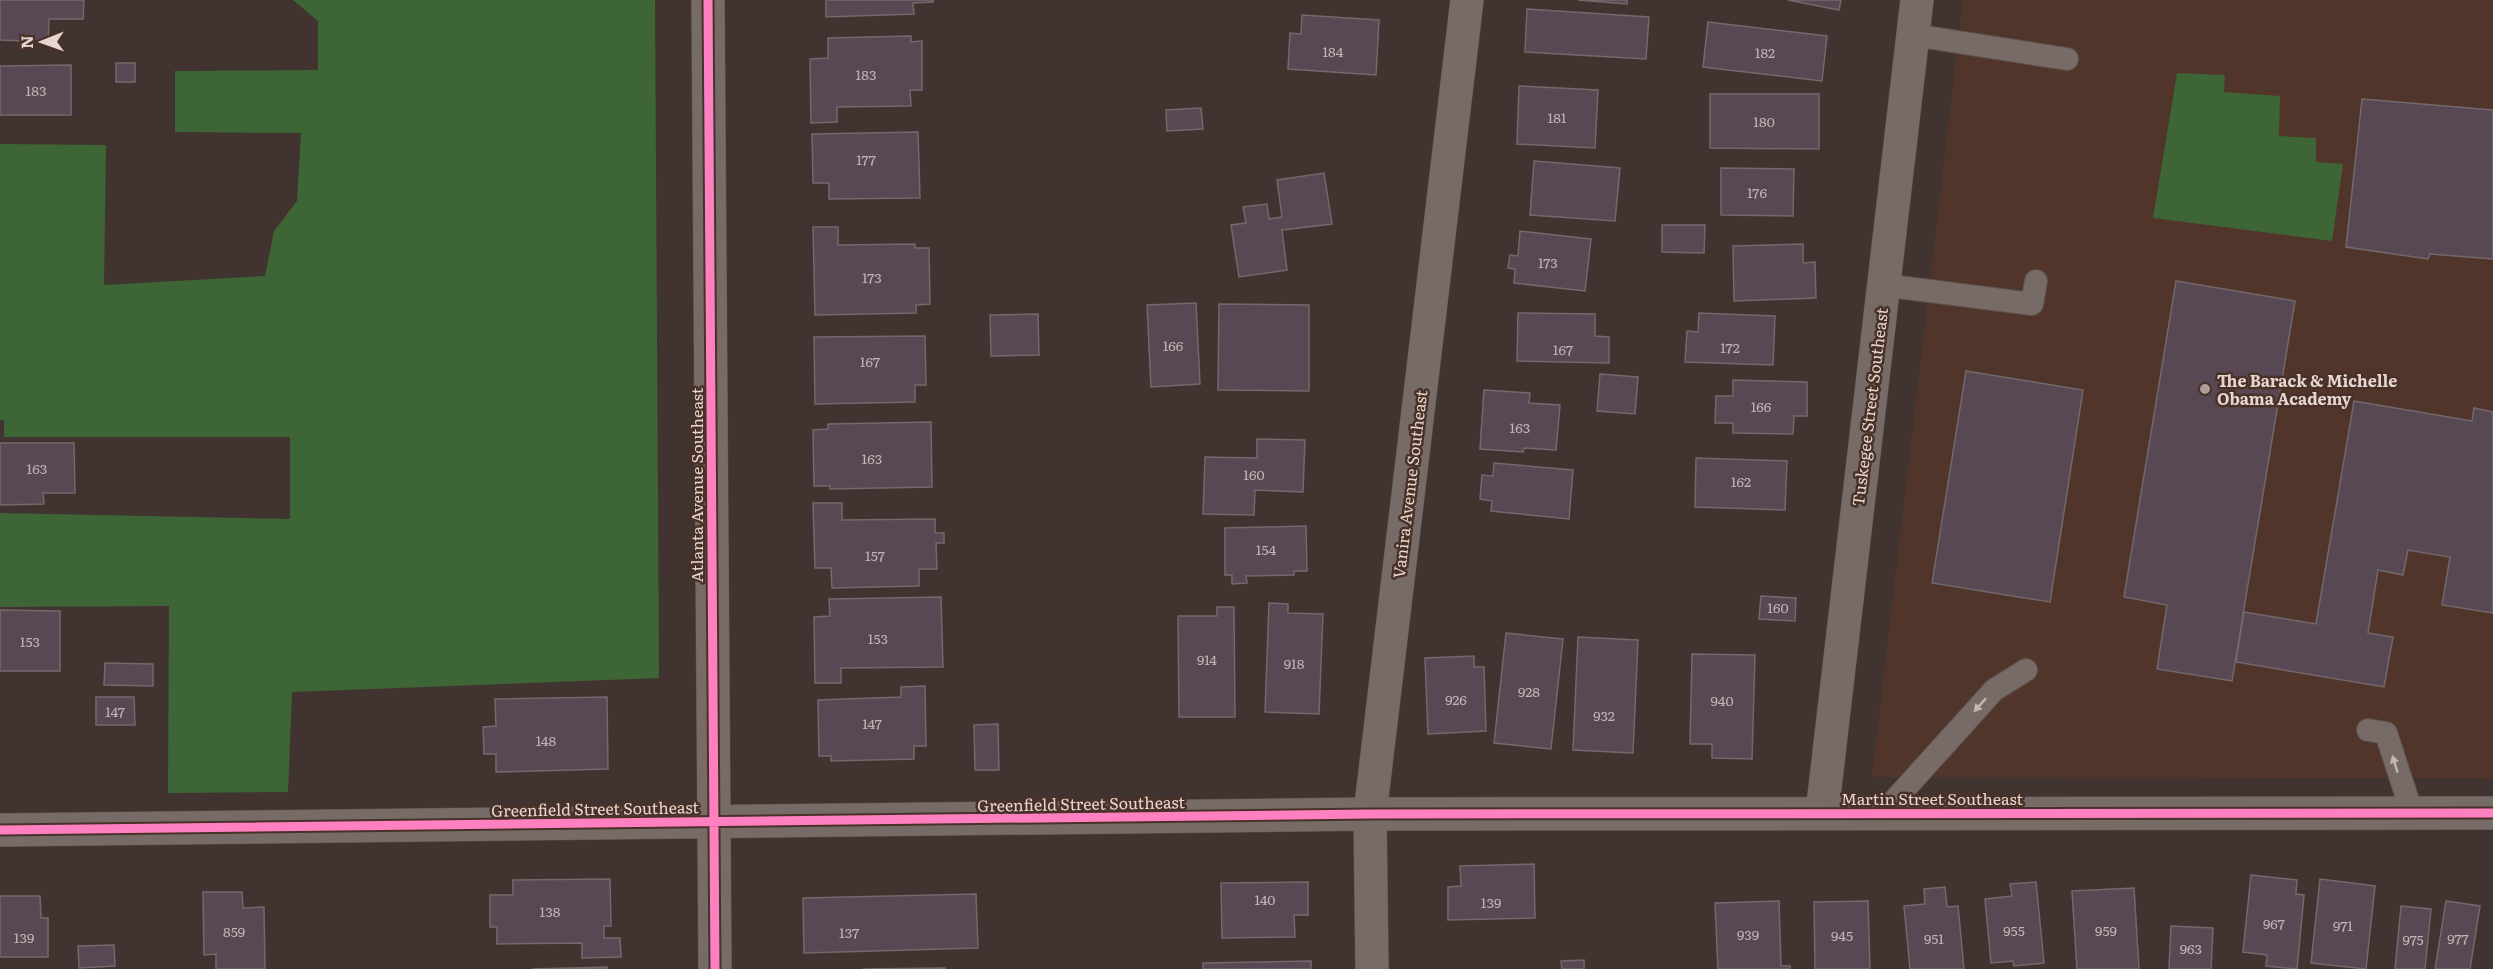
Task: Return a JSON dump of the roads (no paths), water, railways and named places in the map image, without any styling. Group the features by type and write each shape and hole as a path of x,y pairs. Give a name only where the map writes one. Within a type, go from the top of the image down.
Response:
{"street":[{"name":"Atlanta Avenue Southeast","path":"708,0 715,969"},
{"name":"Vanira Avenue Southeast","path":"1372,969 1370,814 1467,0"},
{"name":"Tuskegee Street Southeast","path":"1822,813 1917,0"},
{"name":"Martin Street Southeast","path":"1370,814 2493,813"},
{"name":"Greenfield Street Southeast","path":"0,830 1370,814"}],"lane":[{"path":"1913,35 2067,59"},
{"path":"1883,285 2032,304 2036,280"},
{"path":"1883,813 1994,690 2026,670"},
{"path":"2368,730 2386,733 2412,813"}],"place":[{"name":"The Barack & Michelle Obama Academy","path":"2205,389"}]}
